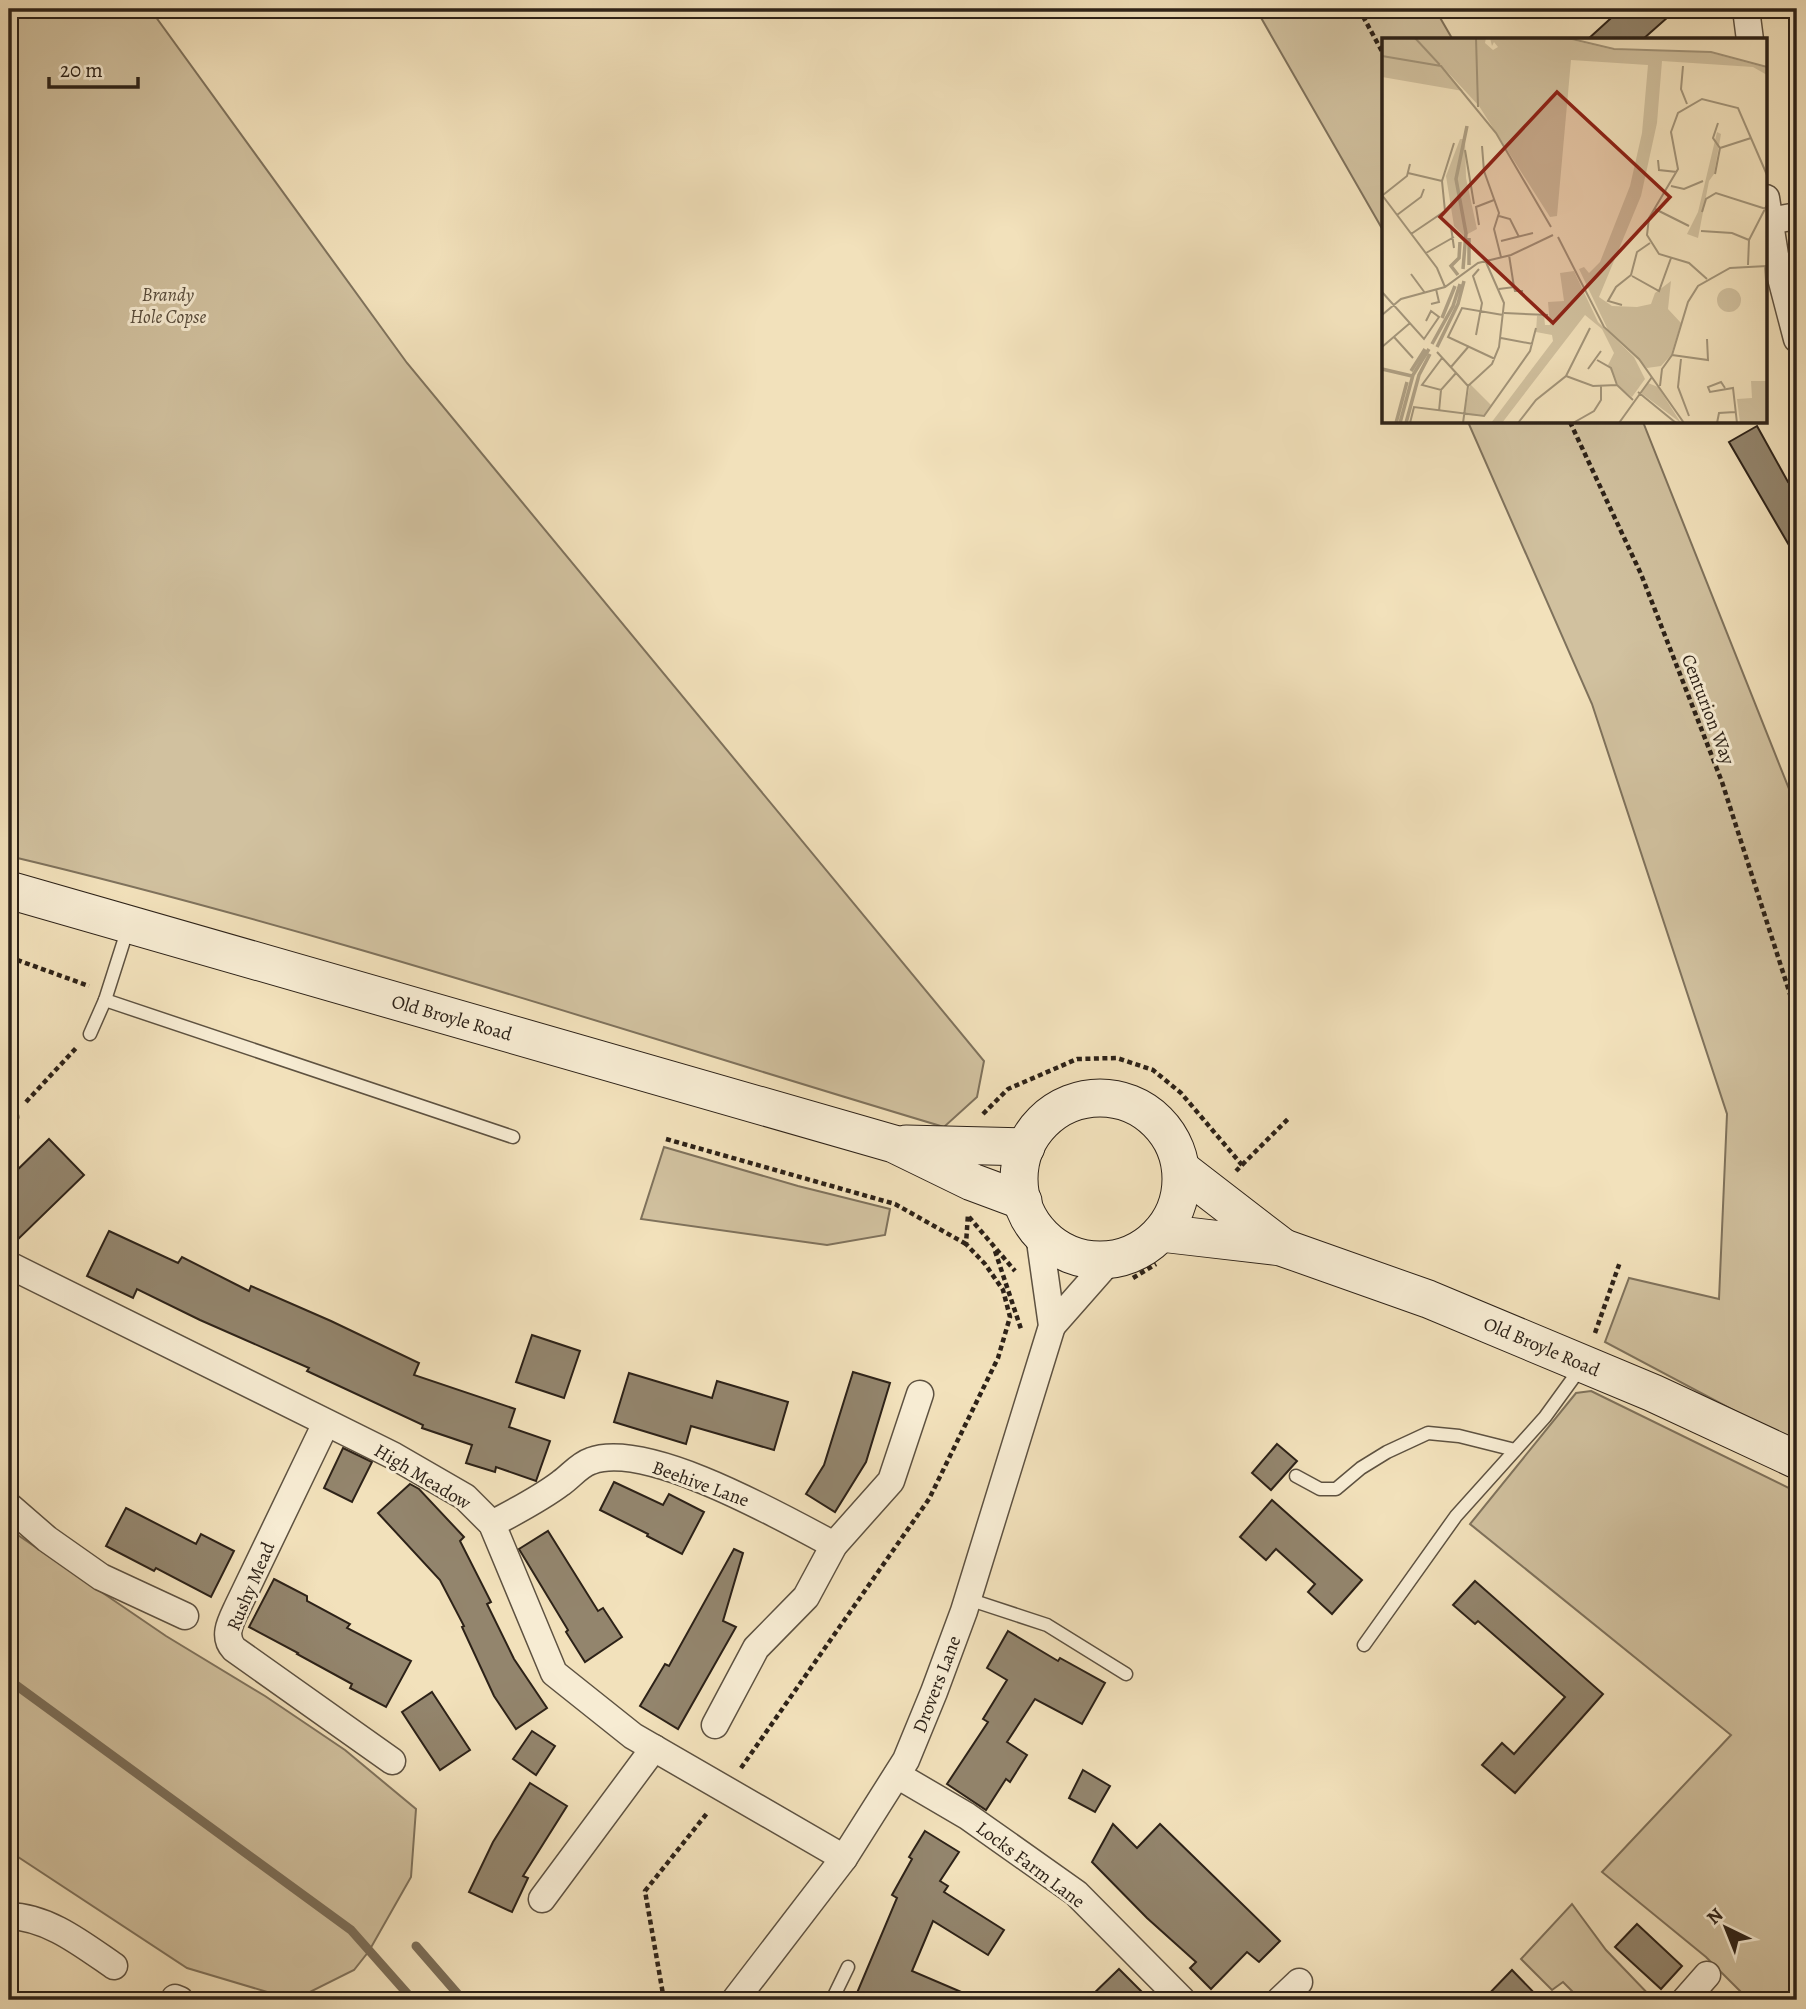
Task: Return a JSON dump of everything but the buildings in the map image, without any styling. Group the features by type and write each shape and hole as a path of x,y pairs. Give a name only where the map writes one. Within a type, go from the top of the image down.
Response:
{"main road":[{"name":"Old Broyle Road","path":"9,890 894,1144 972,1182 1023,1201"},
{"path":"1086,1099 1112,1099 1137,1107 1158,1122 1173,1144 1181,1169 1180,1195 1170,1220 1164,1247 1134,1253 1120,1270 1060,1250 1040,1234 1026,1212 1019,1187 1020,1167 1026,1147 1040,1124 1061,1108 1086,1099"},
{"name":"Old Broyle Road","path":"894,1144 1026,1147"},
{"name":"Old Broyle Road","path":"1181,1169 1282,1247 1428,1299 1585,1363 1797,1460"},
{"name":"Old Broyle Road","path":"1164,1247 1282,1247"}],"street":[{"path":"1746,9 1750,38"},
{"path":"1768,210 1797,215"},
{"path":"1768,216 1775,255 1797,339"},
{"name":"Drovers Lane","path":"736,2000 844,1858 906,1760 934,1692 968,1599 1052,1326 1040,1234"},
{"name":"High Meadow","path":"9,1265 394,1456 465,1497 492,1524 554,1673 622,1728 844,1858"},
{"name":"Drovers Lane","path":"1052,1326 1120,1270"},
{"path":"715,1725 756,1647 806,1597 834,1545 891,1481 920,1394"},
{"name":"Rushy Mead","path":"326,1423 237,1606 227,1637 234,1649 391,1761"},
{"name":"Beehive Lane","path":"492,1524 529,1504 591,1461 614,1458 685,1473 738,1494 834,1545"},
{"path":"9,1506 47,1539 101,1577 185,1616"},
{"path":"542,1899 654,1748"},
{"name":"Locks Farm Lane","path":"897,1775 967,1816 1076,1893 1182,2000"},
{"path":"9,1916 25,1917 69,1936 114,1966"},
{"path":"1685,2000 1707,1975"},
{"path":"1280,2000 1299,1982"}],"lane":[{"path":"90,1034 106,1000 129,924"},
{"path":"106,1000 513,1138"},
{"path":"1364,1645 1456,1516 1545,1417 1585,1363"},
{"path":"1296,1476 1320,1489 1336,1489 1361,1468 1387,1452 1428,1433 1459,1436 1515,1450"},
{"path":"968,1599 1047,1625 1126,1674"},
{"path":"832,2000 848,1966"}],"path":[{"path":"1359,9 1382,51"},
{"name":"Centurion Way","path":"1571,424 1641,574 1722,782 1797,1016"},
{"path":"9,957 90,986 106,1000"},
{"path":"10,1118 90,1034"},
{"path":"978,1119 1007,1089 1077,1059 1117,1058 1153,1070 1181,1093 1242,1165"},
{"path":"1233,1174 1290,1116"},
{"path":"666,1139 895,1204 966,1244"},
{"path":"968,1216 1020,1275"},
{"path":"993,1247 1022,1334"},
{"path":"1120,1270 1154,1265 1164,1247"},
{"path":"1585,1363 1620,1262"},
{"path":"664,2000 645,1891 726,1789"}],"green space":[{"name":"Brandy Hole Copse","path":"9,9 150,9 407,363 984,1061 977,1097 944,1127 362,950 127,885 9,856"},
{"path":"1256,9 1435,9 1452,38 1382,38 1382,229"},
{"path":"1469,424 1644,424 1797,809 1797,1444 1605,1342 1629,1278 1719,1299 1727,1114 1592,704"},
{"path":"664,1147 798,1186 890,1209 885,1235 827,1245 641,1219"},
{"path":"1591,1391 1797,1492 1797,2000 1749,2000 1706,1957 1602,1872 1731,1735 1470,1524 1576,1393"},
{"path":"9,1529 166,1636 265,1696 345,1750 416,1809 411,1877 369,1951 354,1970 294,2000 187,1968 9,1851"},
{"path":"1572,1904 1606,1950 1654,2000 1581,2000 1563,1982 1552,1990 1521,1959"}],"waterway":[{"path":"9,1680 351,1930 413,2000"},
{"path":"416,1946 463,2000"}]}
